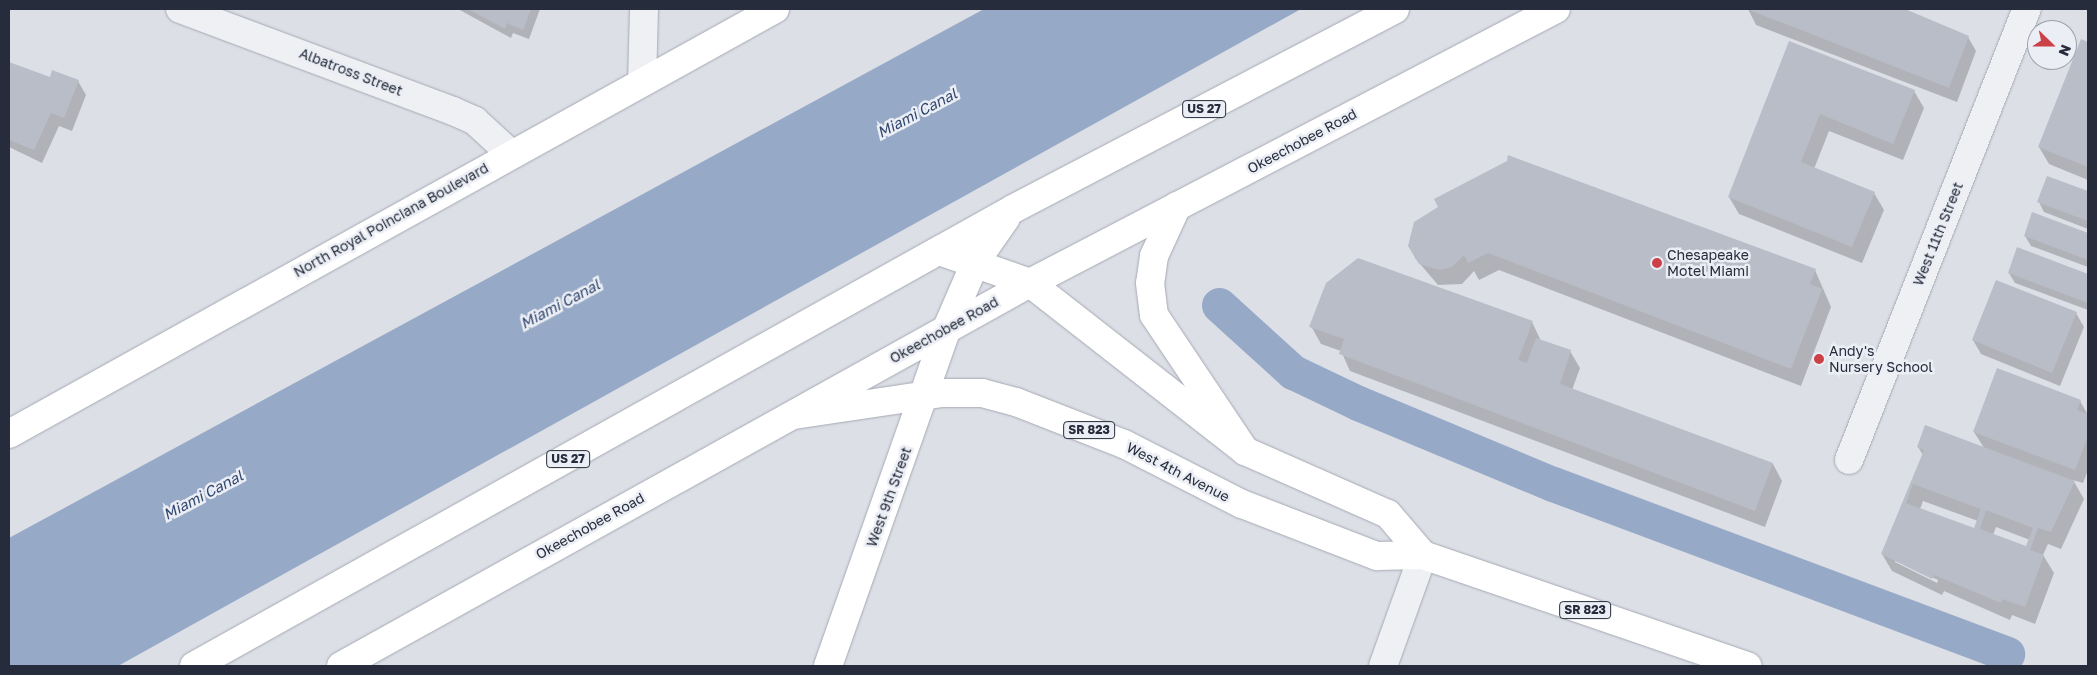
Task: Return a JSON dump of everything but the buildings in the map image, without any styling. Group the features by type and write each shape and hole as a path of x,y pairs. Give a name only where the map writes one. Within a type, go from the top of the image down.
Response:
{"main road":[{"name":"North Royal Poinciana Boulevard","path":"9,434 775,9"},
{"name":"US 27","path":"194,666 942,252 1013,208 1395,9"},
{"name":"Okeechobee Road","path":"341,666 783,417 1030,283 1556,9"},
{"path":"1176,206 1154,256 1150,283 1154,315 1245,451"},
{"name":"West 9th Street","path":"828,666 947,328 976,261 1013,208"},
{"path":"942,252 976,261 1030,283 1245,451 1388,514 1423,555"},
{"name":"West 4th Avenue","path":"783,417 925,395 982,393 1016,402 1124,444 1242,504 1377,556 1423,555 1748,666"}],"street":[{"name":"Albatross Street","path":"180,9 453,111 475,121 511,154"},
{"path":"642,82 644,9"},
{"name":"West 11th Street","path":"1849,460 2027,9"},
{"path":"1383,666 1423,555"}],"water":[{"name":"Miami Canal","path":"984,9 1301,9 118,666 9,666 9,538"}],"waterway":[{"path":"1219,305 1293,372 1358,403 1553,484 2007,654"}],"place":[{"name":"Chesapeake Motel Miami","path":"1657,263"},
{"name":"Andy's Nursery School","path":"1819,359"}]}
